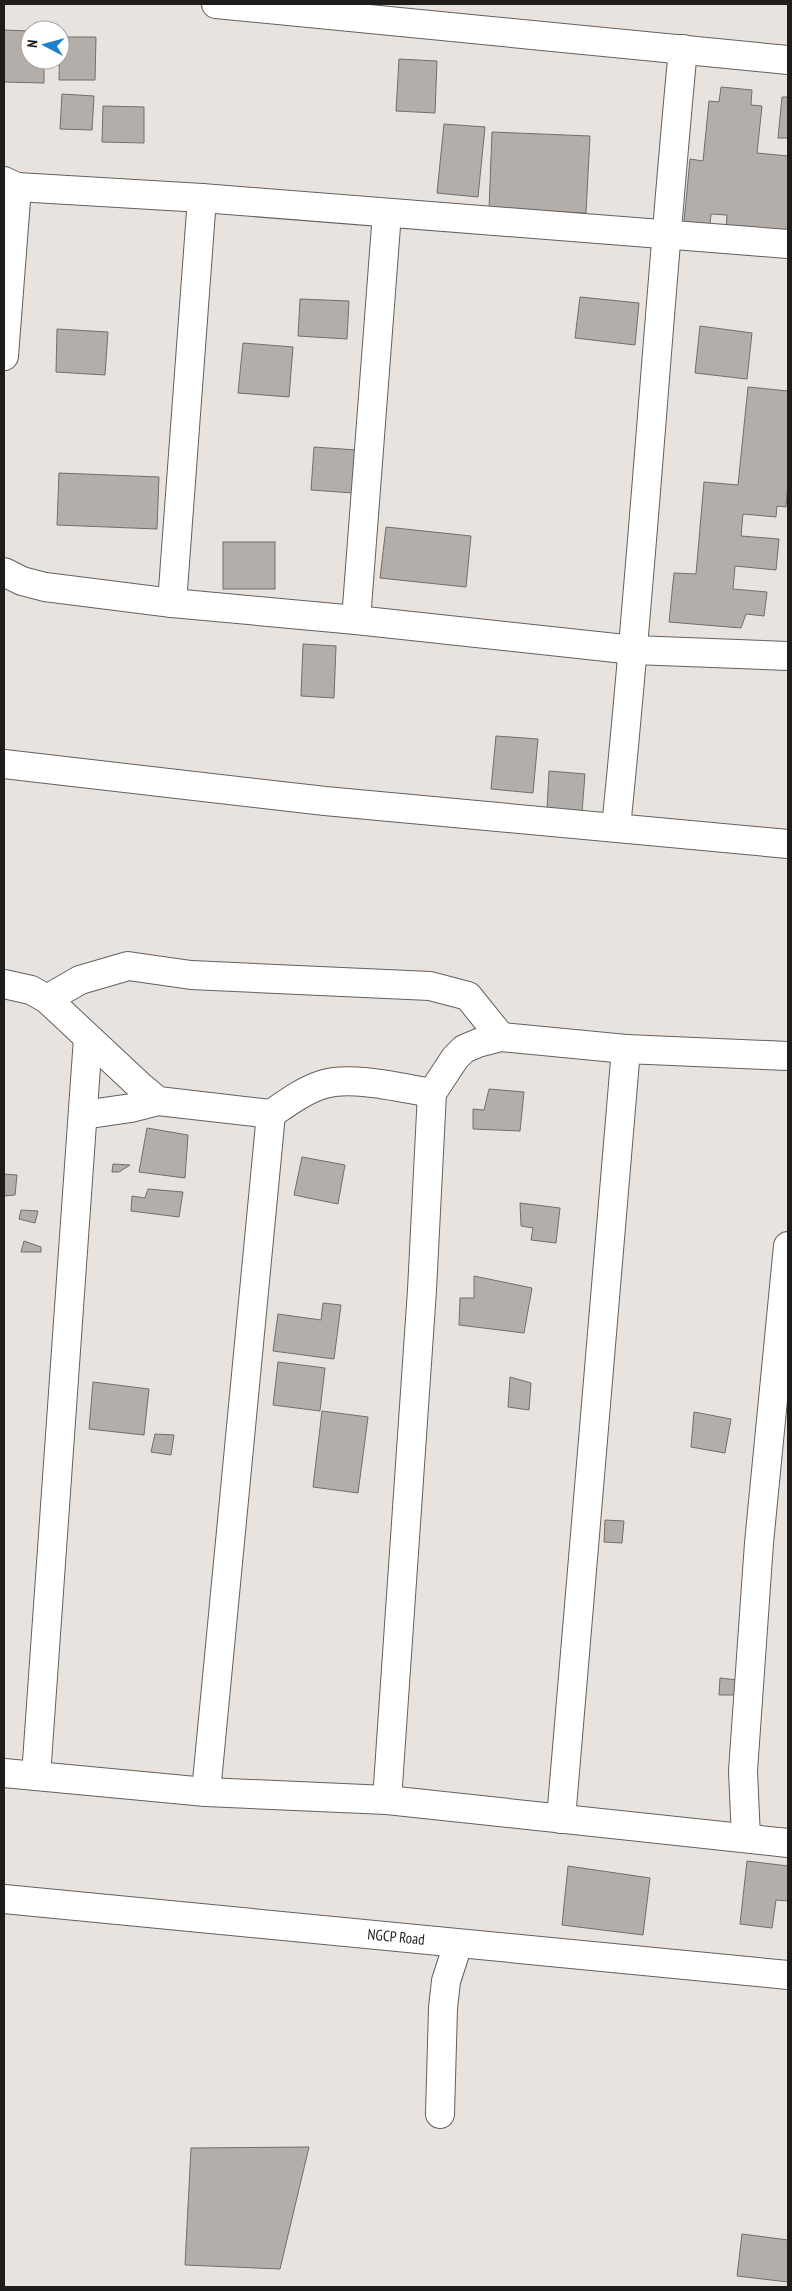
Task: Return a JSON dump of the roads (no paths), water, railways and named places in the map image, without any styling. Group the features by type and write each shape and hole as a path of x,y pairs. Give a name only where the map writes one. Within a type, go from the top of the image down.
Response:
{"street":[{"path":"216,4 788,60"},
{"path":"616,827 634,650 665,234 683,50"},
{"path":"4,356 10,184 788,244"},
{"path":"172,603 202,198"},
{"path":"356,620 387,213"},
{"path":"4,572 22,581 45,587 172,603 356,620 634,650 788,656"},
{"path":"4,764 325,801 788,844"},
{"path":"47,999 80,980 128,966 191,976 430,986 468,996 501,1037"},
{"path":"4,984 31,990 47,999 158,1101"},
{"path":"387,1800 422,1290 432,1093 455,1058 464,1049 501,1037 626,1049 788,1056"},
{"path":"36,1776 88,1038"},
{"path":"561,1819 626,1049"},
{"path":"83,1115 131,1108 158,1101 271,1114 303,1092 332,1082 353,1082 432,1093"},
{"path":"206,1792 271,1114"},
{"path":"746,1838 743,1771 759,1542 788,1246"},
{"path":"4,1773 206,1792 387,1800 788,1844"},
{"name":"NGCP Road","path":"4,1899 788,1975"},
{"path":"440,2114 443,2008 446,1981 458,1944"}]}
